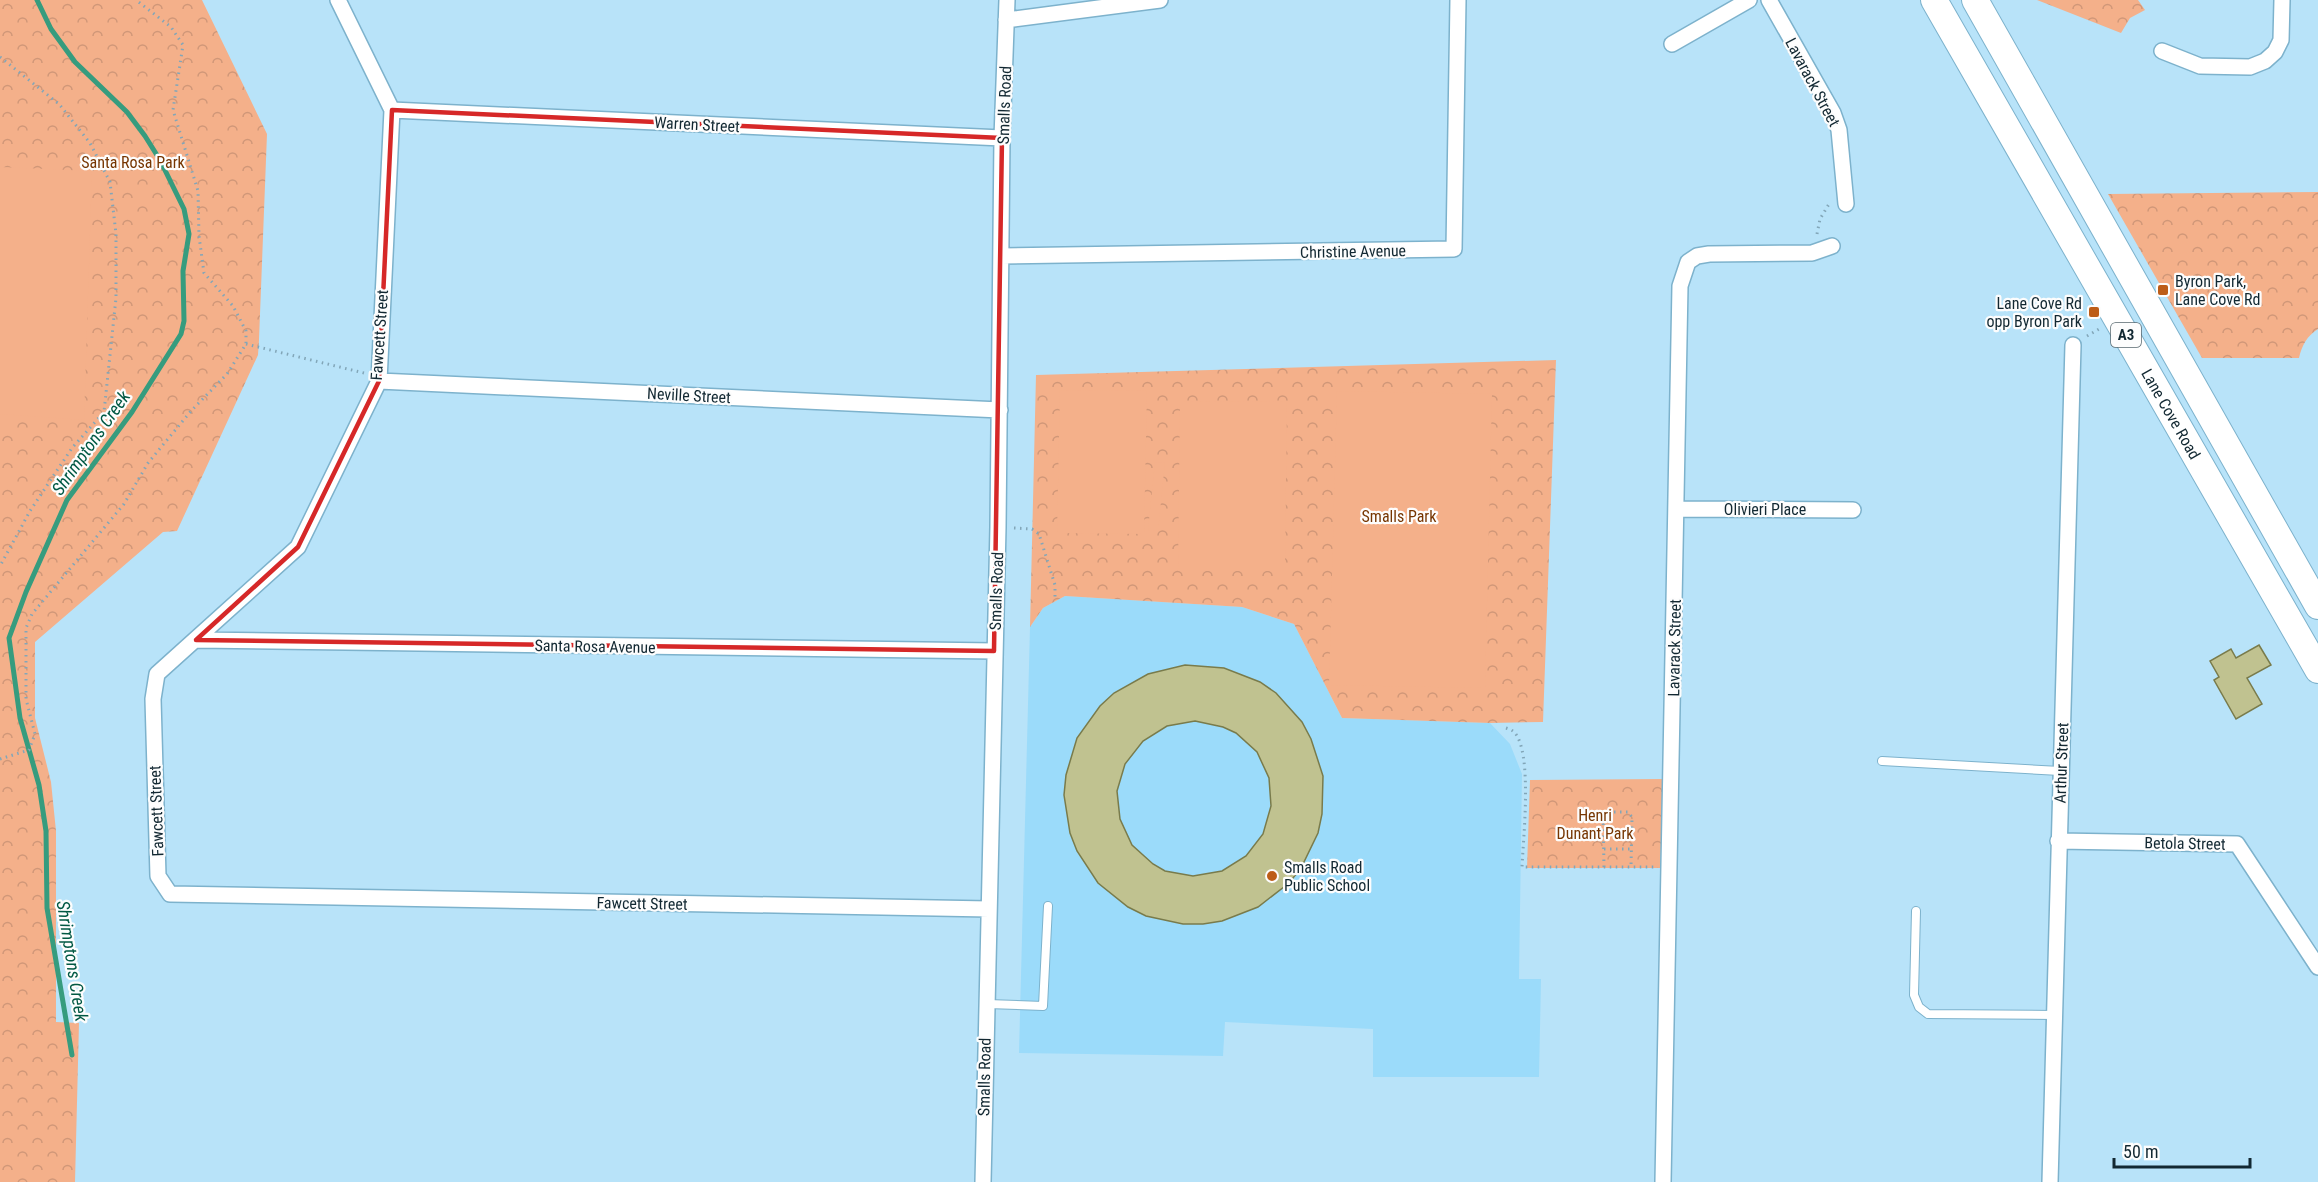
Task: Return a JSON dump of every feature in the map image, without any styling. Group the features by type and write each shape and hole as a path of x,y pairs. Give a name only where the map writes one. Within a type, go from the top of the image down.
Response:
{"highway":[{"name":"Lane Cove Road","path":"1934,0 2318,670"},
{"name":"Lane Cove Road","path":"1975,0 2318,606"}],"street":[{"name":"Fawcett Street","path":"338,0 392,110 379,379 298,547 157,674 153,699 158,876 171,894 989,909"},
{"name":"Smalls Road","path":"983,1182 998,527 1002,138 1007,0"},
{"path":"1006,20 1160,0"},
{"name":"Christine Avenue","path":"1002,256 1454,249 1458,0"},
{"path":"1672,44 1749,0"},
{"name":"Lavarack Street","path":"1769,0 1833,113 1839,130 1846,204"},
{"path":"2162,51 2200,66 2250,67 2258,64 2275,52 2281,40 2282,0"},
{"name":"Warren Street","path":"392,110 1002,138"},
{"name":"Lavarack Street","path":"1663,1182 1671,867 1680,286 1688,262 1697,256 1812,253 1832,246"},
{"name":"Arthur Street","path":"2050,1182 2073,345"},
{"name":"Neville Street","path":"379,379 1000,410"},
{"name":"Olivieri Place","path":"1676,509 1853,510"},
{"name":"Santa Rosa Avenue","path":"196,640 994,651"},
{"name":"Betola Street","path":"2058,841 2237,844 2318,967"}],"lane":[{"path":"1882,761 2060,771"},
{"path":"986,1004 1043,1006 1047,906"},
{"path":"1916,910 1914,994 1919,1007 1928,1014 2055,1015"}],"path":[{"path":"0,759 29,750 36,734 26,699 26,628 32,614 124,504 148,463 191,411 227,375 246,344 246,331 233,306 204,273 199,236 198,190 173,110 183,45 171,27 136,0"},
{"path":"0,57 59,104 90,143 110,182 116,234 116,298 104,412 72,448 42,493 0,566"},
{"path":"1812,253 1820,219 1844,185"},
{"path":"246,344 379,379"},
{"path":"998,527 1032,529 1039,534 1055,585 1055,600"},
{"path":"1506,728 1515,732 1526,770 1522,867 1671,867"},
{"path":"1604,867 1603,812 1628,812 1630,815 1631,867"},
{"path":"1604,849 1631,849"}],"highlighted area":[{"path":"392,110 1002,138 994,651 196,640 298,547 379,381"}],"shaded area":[{"name":"Smalls Road Public School","path":"1065,596 1242,607 1294,624 1342,718 1490,723 1510,744 1522,774 1519,979 1541,979 1539,1077 1373,1077 1373,1029 1225,1022 1223,1056 1019,1053 1030,627 1043,608"}],"green space":[{"name":"Santa Rosa Park","path":"0,0 202,0 267,134 258,355 177,531 163,532 35,642 35,718 51,782 56,831 56,1022 79,1023 75,1182 0,1182"},
{"path":"2037,0 2138,0 2145,10 2130,18 2121,33"},
{"path":"0,167 92,171 84,420 0,414"},
{"path":"2318,192 2318,329 2305,341 2299,358 2202,358 2108,194"},
{"name":"Smalls Park","path":"1556,360 1543,722 1490,723 1342,718 1294,624 1242,607 1065,596 1043,608 1030,627 1036,375"},
{"path":"1060,390 1147,391 1144,534 1057,533"},
{"path":"1337,391 1492,394 1485,688 1329,685"},
{"path":"1180,401 1287,402 1285,571 1178,571"},
{"path":"1155,462 1165,463 1158,531 1148,530"},
{"name":"Henri Dunant Park","path":"1664,779 1660,868 1527,868 1530,780"}],"building":[{"path":"2259,645 2271,665 2247,678 2262,704 2236,719 2214,680 2219,677 2210,661 2231,649 2236,658"},
{"path":"1185,665 1224,668 1260,682 1276,693 1302,722 1311,739 1323,776 1322,814 1318,833 1301,868 1289,883 1258,907 1222,921 1183,924 1146,916 1128,907 1098,883 1077,851 1070,833 1064,795 1066,775 1077,738 1100,706 1114,693 1148,674","holes":["1195,721 1223,727 1236,733 1257,752 1269,778 1271,806 1263,834 1246,856 1222,871 1193,876 1165,871 1153,864 1132,845 1120,819 1117,791 1125,764 1143,741 1167,726"]}],"waterway":[{"name":"Shrimptons Creek","path":"37,0 51,29 75,62 127,112 145,136 160,160 184,209 189,234 183,271 184,321 181,334 132,412 67,500 26,592 9,638 20,718 39,785 46,831 47,908 72,1055"}],"place":[{"name":"Byron Park, Lane Cove Rd","path":"2163,290"},
{"name":"Lane Cove Rd opp Byron Park","path":"2094,312"},
{"name":"Smalls Road Public School","path":"1272,876"}]}
